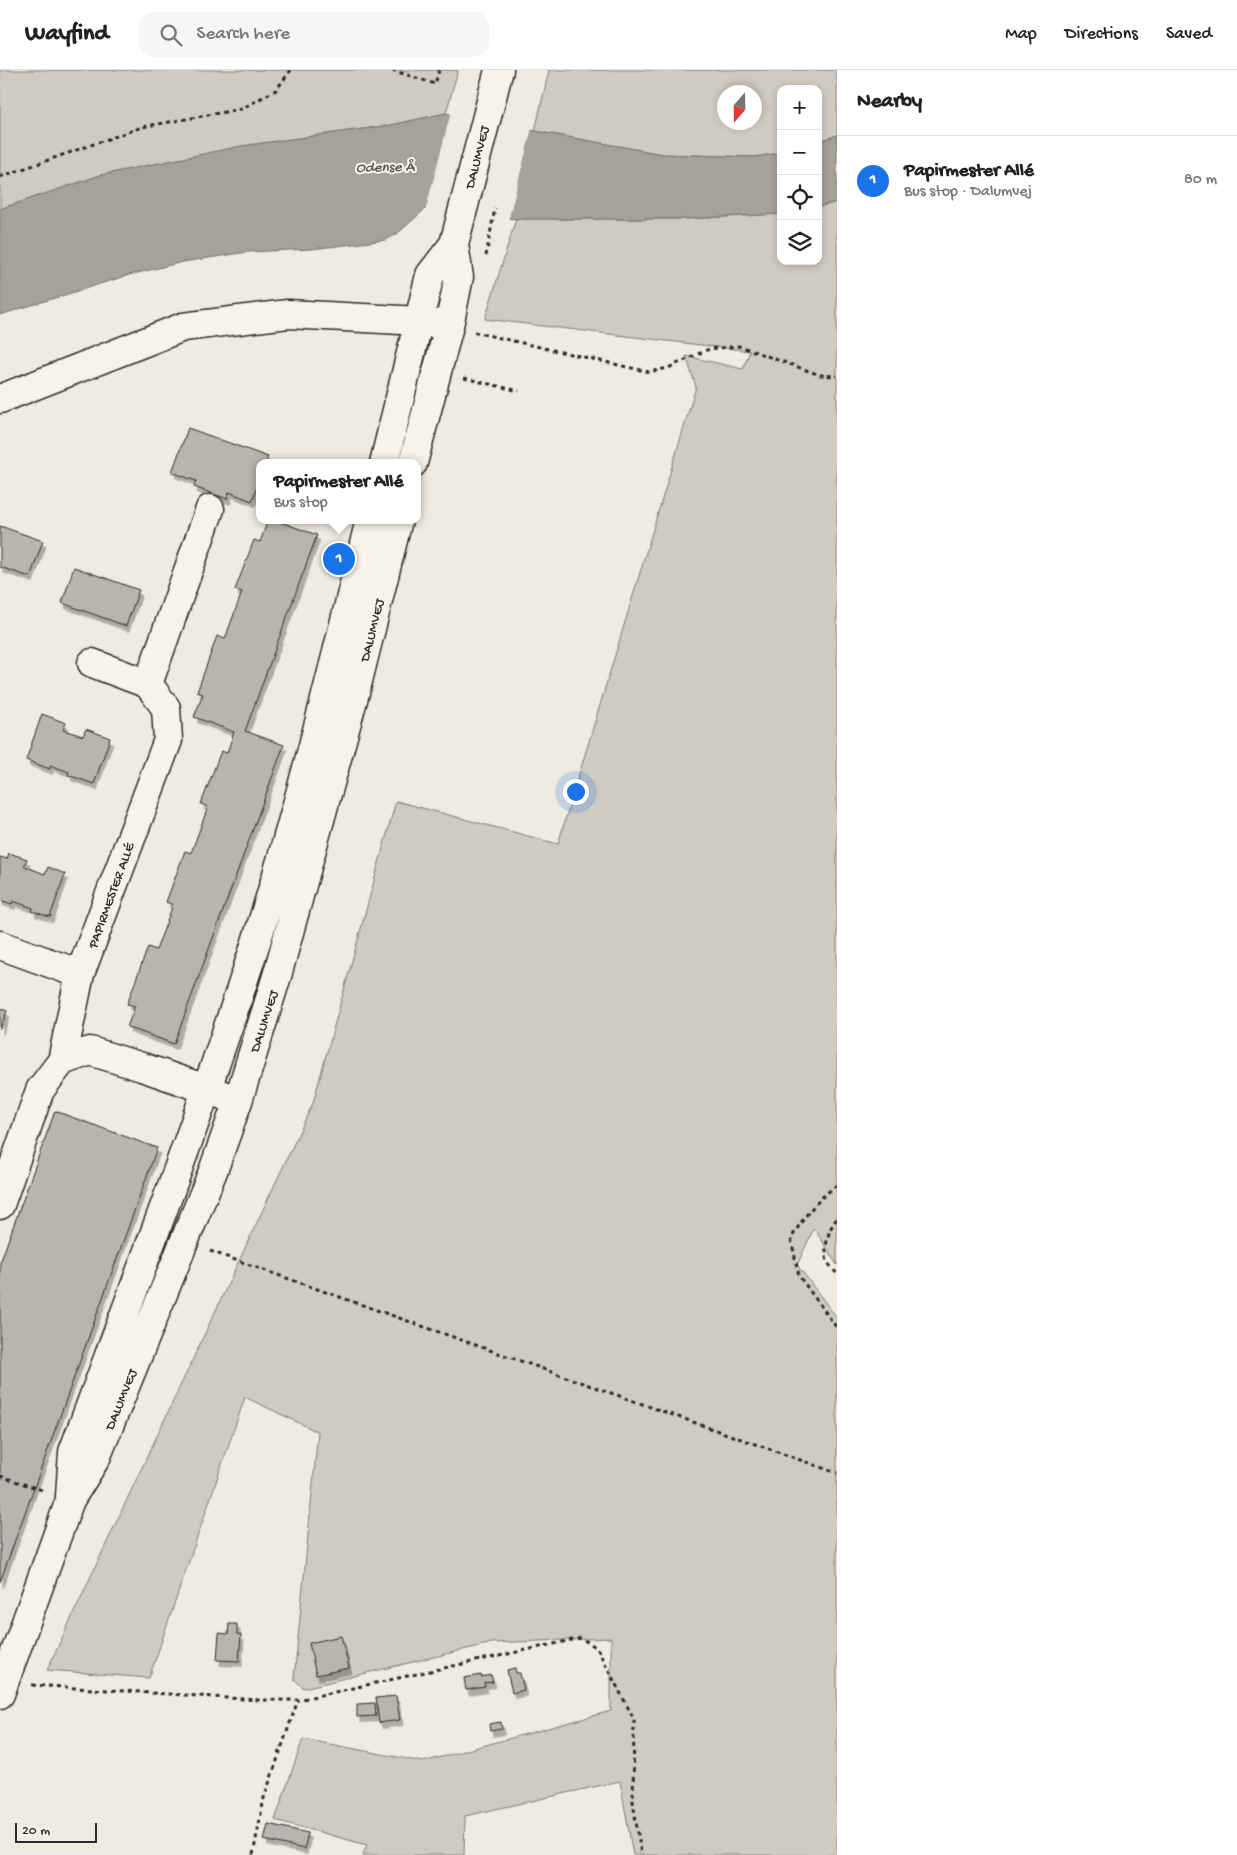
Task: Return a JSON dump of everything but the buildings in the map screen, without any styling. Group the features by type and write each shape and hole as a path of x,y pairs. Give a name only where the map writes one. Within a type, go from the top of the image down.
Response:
{"street":[{"name":"DALUMVEJ","path":"414,459 435,372 449,326 458,277 454,244 498,73"},
{"name":"DALUMVEJ","path":"385,459 430,276 454,244"},
{"path":"0,399 183,327 288,314 420,322 449,326"},
{"path":"92,663 148,684 210,509"},
{"name":"DALUMVEJ","path":"70,1500 73,1452 207,1089 272,890 330,683 369,524"},
{"name":"DALUMVEJ","path":"2,1689 70,1500 96,1458 214,1166 238,1101 277,976 356,689 397,524"},
{"name":"PAPIRMESTER ALLÉ","path":"0,1205 40,1090 62,1061 80,974 168,740 166,708 148,684"},
{"path":"0,946 80,974"},
{"path":"62,1061 90,1051 238,1101"}],"path":[{"path":"0,176 142,127 241,109 276,90 291,70"},
{"path":"392,70 435,84 439,70"},
{"path":"449,326 649,372 668,368 709,349 739,346 820,375 837,376"},
{"path":"435,372 519,390"},
{"path":"837,1185 803,1217 791,1239 799,1276 837,1328"},
{"path":"837,1219 833,1221 826,1241 826,1259 837,1274"},
{"path":"184,1241 837,1473"},
{"path":"0,1476 70,1500"},
{"path":"2,1689 298,1700 581,1638 597,1648 634,1718 634,1801 641,1855"},
{"path":"253,1855 264,1798 298,1700"}],"shaded area":[{"path":"0,70 458,70 446,113 391,125 242,146 101,175 0,209"},
{"path":"549,70 837,70 837,135 822,141 822,85 777,85 777,154 754,157 662,154 535,131"},
{"path":"837,202 837,1265 814,1228 797,1265 837,1318 837,1855 633,1855 620,1781 465,1816 464,1855 363,1855 367,1845 275,1820 303,1739 423,1762 611,1711 611,1638 492,1643 304,1688 294,1679 318,1432 245,1397 149,1678 47,1670 313,1103 396,801 558,844 696,387 686,356 743,369 750,351 485,319 516,219 685,219 777,214 777,265 822,265 822,206"}],"water":[{"name":"Odense Å","path":"446,113 662,154 754,157 777,154 777,214 685,219 516,219 425,209 397,234 386,240 312,249 248,252 183,262 129,275 0,315 0,209 101,175 242,146 391,125"},
{"path":"837,135 837,202 822,206 822,175 822,141"}],"pier":[{"path":"451,112 532,128 508,221 425,212"}],"place":[{"name":"Papirmester Allé","path":"339,559"}]}
